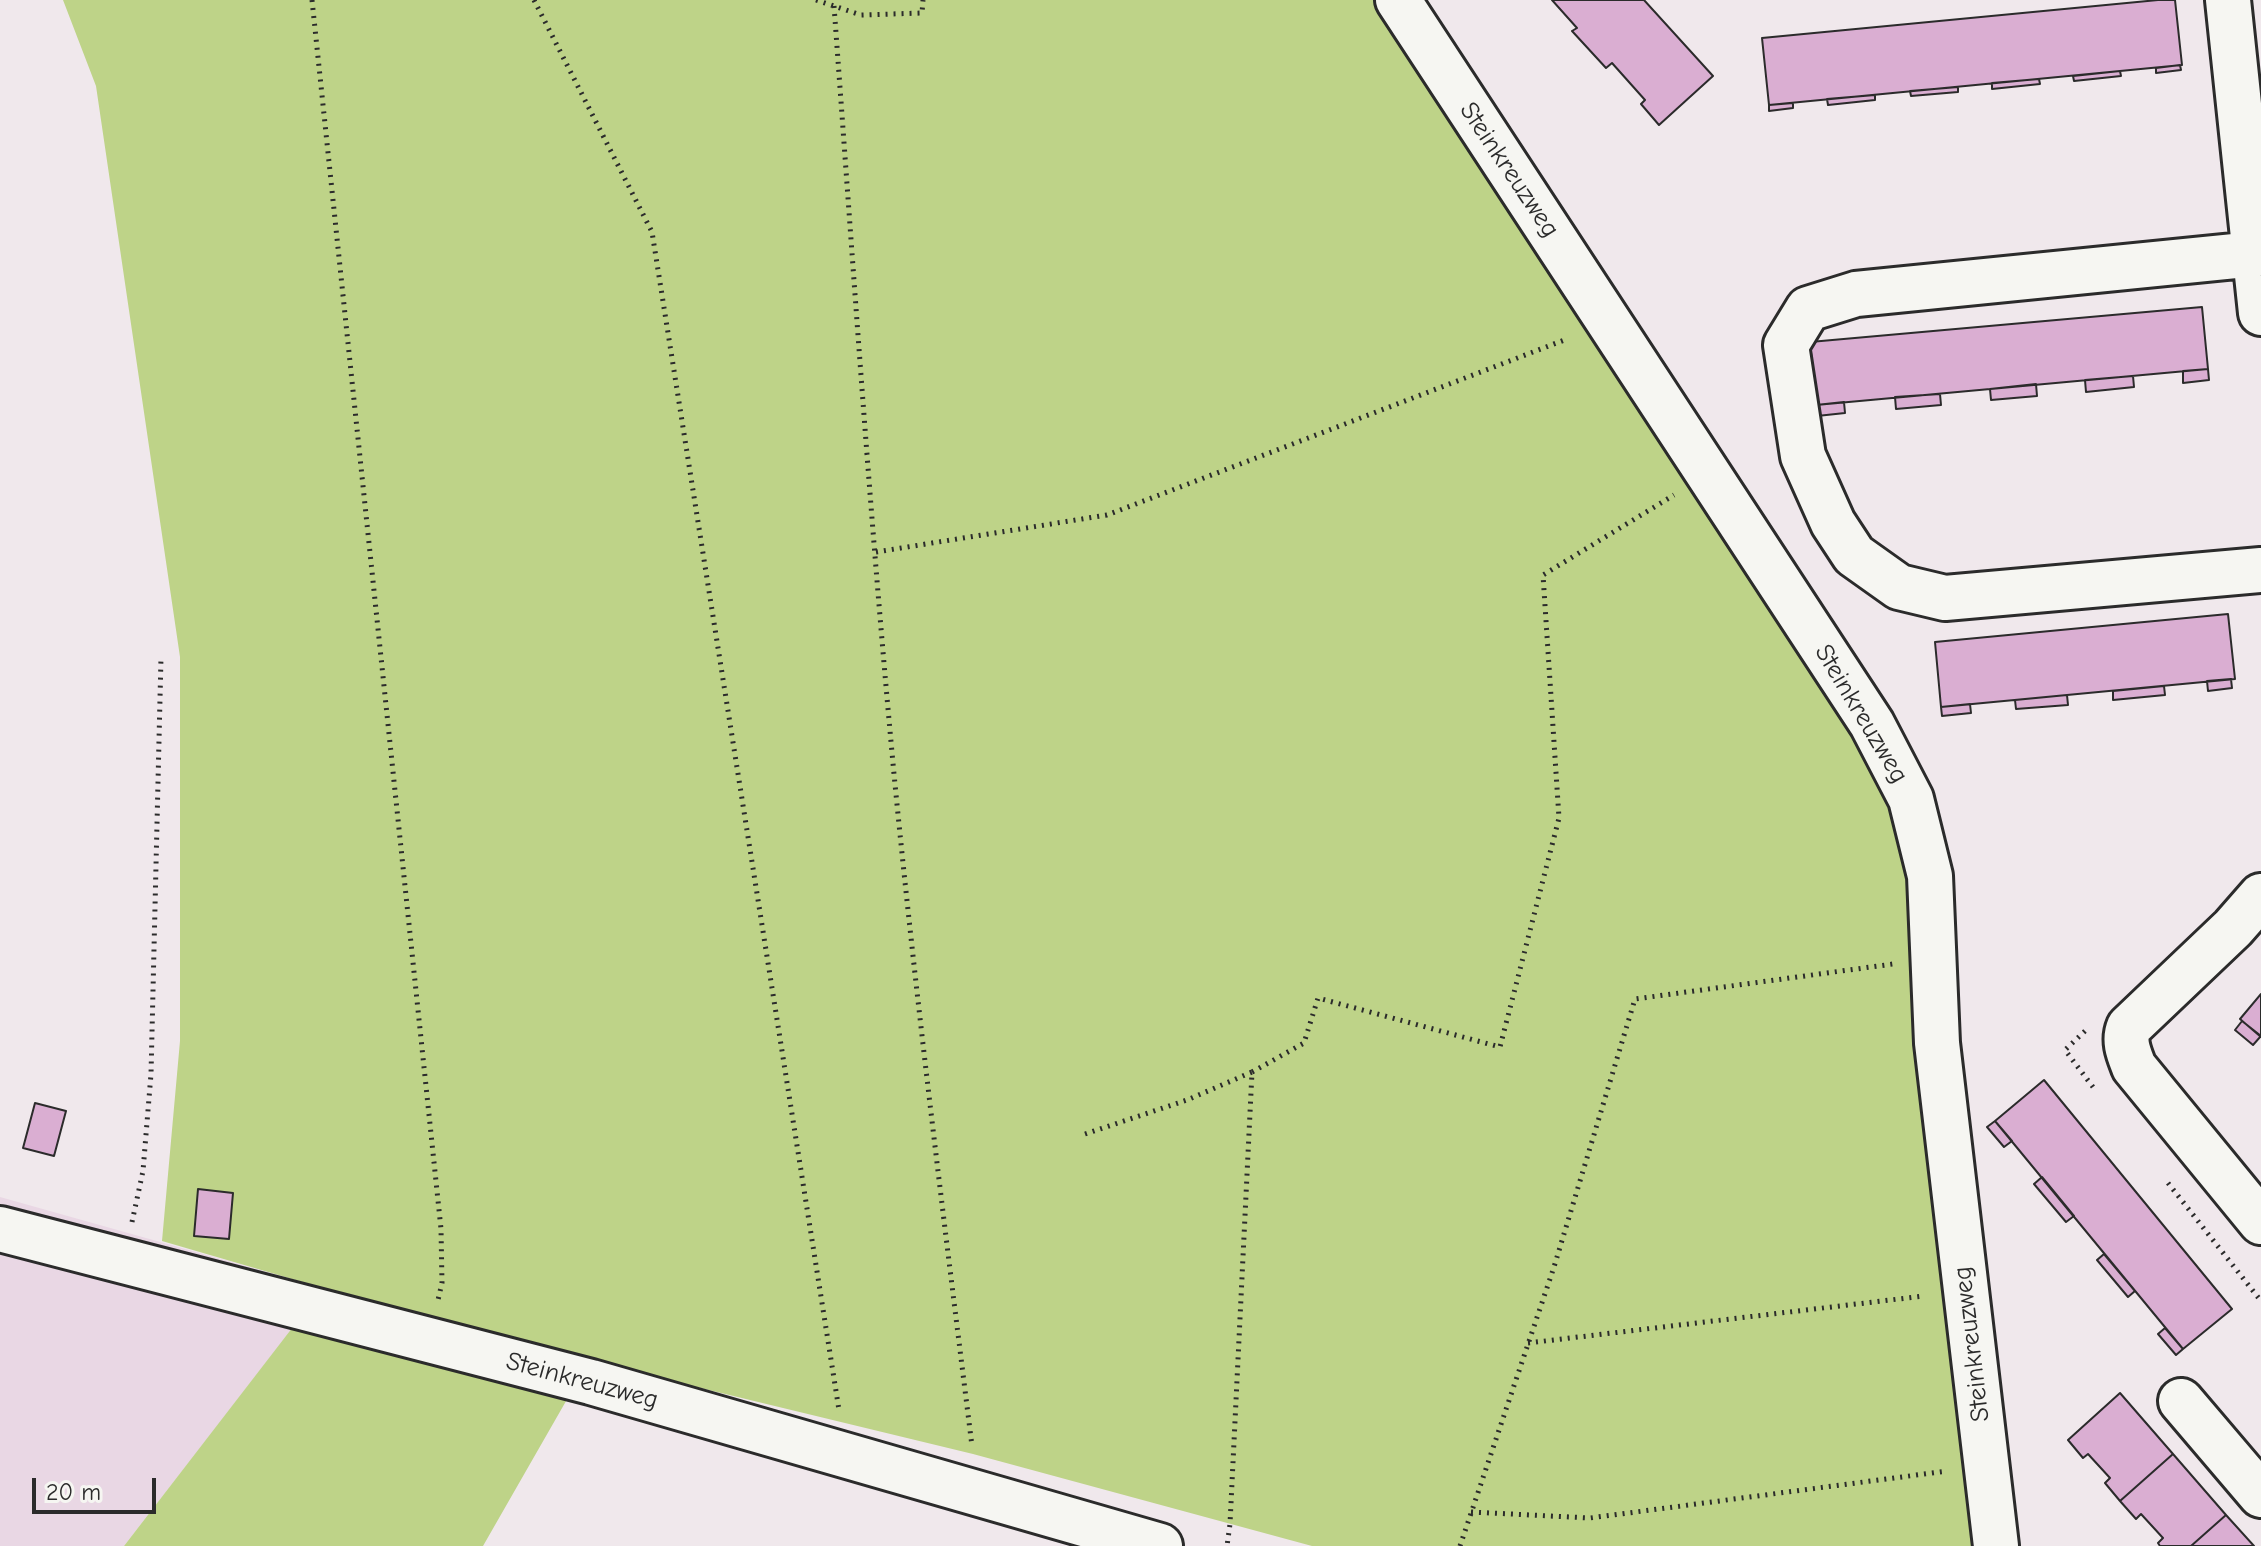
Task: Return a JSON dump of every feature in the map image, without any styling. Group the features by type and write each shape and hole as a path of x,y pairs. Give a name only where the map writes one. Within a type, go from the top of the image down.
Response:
{"street":[{"name":"Steinkreuzweg","path":"1398,0 1872,724 1911,799 1930,876 1937,1043 1996,1546"},
{"path":"2228,0 2251,119 2255,254 2261,313"},
{"path":"2255,254 1856,294 1808,309 1786,345 1803,456 1833,523 1854,555 1899,587 1945,598 2261,570"},
{"path":"2261,896 2233,928 2129,1027 2126,1034 2134,1067 2261,1222"},
{"name":"Steinkreuzweg","path":"0,1229 591,1382 1160,1546"},
{"path":"2181,1401 2258,1486"}],"path":[{"path":"312,0 441,1229 442,1283 434,1318 425,1339"},
{"path":"534,0 652,232 844,1455"},
{"path":"816,0 861,15 922,13 923,0"},
{"path":"834,6 904,867 973,1454 965,1489"},
{"path":"876,552 1107,515 1611,323"},
{"path":"1085,1134 1187,1100 1252,1072 1304,1043 1318,998 1500,1047 1559,818 1543,575 1708,472"},
{"path":"123,1262 143,1171 151,1074 161,657"},
{"path":"1460,1546 1554,1267 1635,999 1933,959"},
{"path":"1227,1546 1252,1072"},
{"path":"1528,1343 1966,1291"},
{"path":"1471,1512 1590,1518 1986,1465"}],"shaded area":[{"path":"0,1197 324,1288 124,1546 0,1546"}],"green space":[{"path":"63,0 1380,0 1844,711 1893,802 1920,960 1977,1546 1312,1546 973,1454 589,1361 483,1546 124,1546 323,1288 162,1241 180,1041 180,657 96,86"}],"building":[{"path":"1552,0 1644,0 1713,76 1659,125 1641,104 1645,100 1612,63 1606,68 1572,31 1577,28"},
{"path":"2175,0 2182,65 1769,105 1762,38"},
{"path":"2180,65 2181,70 2156,73 2156,68"},
{"path":"2120,71 2121,76 2074,81 2073,76"},
{"path":"2039,79 2040,84 1992,89 1992,83"},
{"path":"1958,87 1958,92 1911,96 1910,91"},
{"path":"1875,95 1875,100 1828,105 1827,99"},
{"path":"1793,103 1793,108 1769,111 1769,105"},
{"path":"2202,307 2208,369 1816,405 1810,342"},
{"path":"2208,369 2209,380 2183,383 2183,371"},
{"path":"2133,376 2134,387 2086,392 2085,380"},
{"path":"2036,384 2037,396 1991,400 1990,389"},
{"path":"1940,394 1941,405 1896,409 1895,397"},
{"path":"1844,402 1845,413 1817,416 1816,405"},
{"path":"2228,614 2235,679 1941,707 1935,642"},
{"path":"2231,679 2232,688 2208,691 2207,681"},
{"path":"2164,686 2165,695 2113,700 2113,691"},
{"path":"2067,695 2068,705 2016,709 2015,700"},
{"path":"1970,704 1971,713 1942,716 1941,707"},
{"path":"2261,994 2261,1037 2240,1019"},
{"path":"2242,1021 2261,1036 2253,1045 2235,1030"},
{"path":"2044,1080 2232,1309 2183,1349 1995,1121"},
{"path":"35,1103 66,1111 54,1156 23,1148"},
{"path":"1995,1121 2012,1141 2004,1147 1987,1127"},
{"path":"2042,1177 2074,1216 2066,1222 2034,1184"},
{"path":"198,1189 233,1193 229,1239 194,1236"},
{"path":"2104,1254 2135,1291 2128,1297 2097,1260"},
{"path":"2165,1328 2183,1349 2176,1355 2158,1334"},
{"path":"2120,1393 2173,1454 2120,1501 2105,1483 2110,1478 2088,1454 2083,1458 2068,1440"},
{"path":"2173,1454 2226,1515 2191,1546 2160,1546 2158,1543 2163,1538 2141,1514 2136,1519 2120,1501"},
{"path":"2226,1515 2254,1546 2191,1546"}]}
